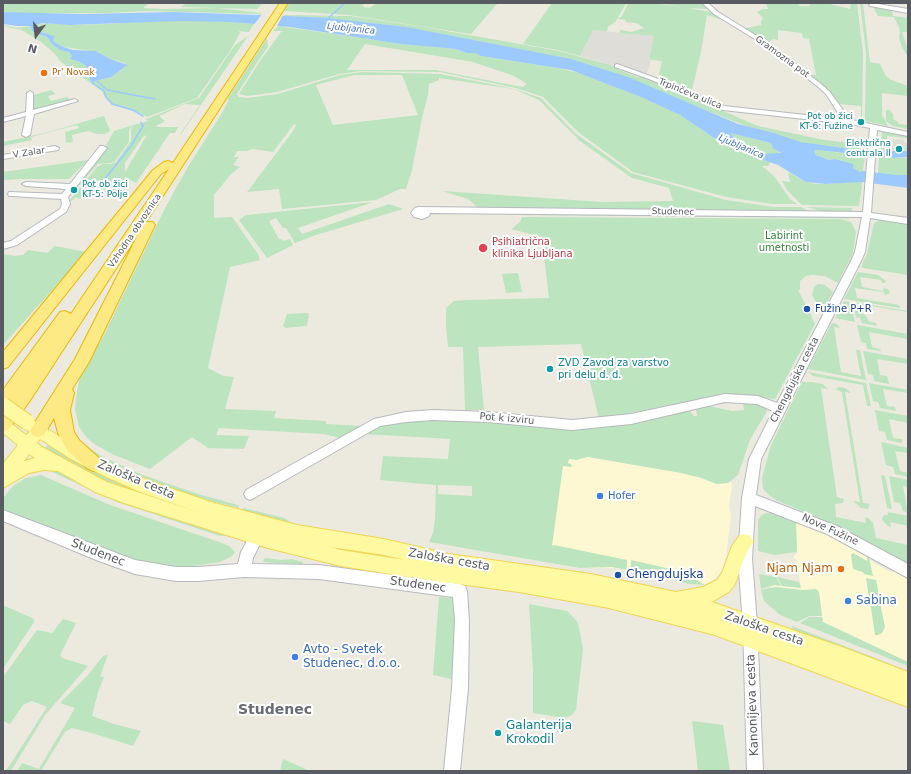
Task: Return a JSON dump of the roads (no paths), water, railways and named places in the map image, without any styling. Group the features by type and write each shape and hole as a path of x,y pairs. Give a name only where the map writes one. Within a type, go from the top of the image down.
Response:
{"highway":[{"path":"274,13 276,3"},
{"path":"274,13 284,3"},
{"name":"Vzhodna obvoznica","path":"3,424 23,397 171,168 274,13"},
{"path":"3,363 157,172 171,168 174,180 162,199 111,304 72,378 64,398 63,420 70,442 93,463"},
{"name":"Vzhodna obvoznica","path":"3,404 171,168"},
{"path":"3,357 17,345"},
{"path":"32,426 72,378"}],"main road":[{"name":"Zaloška cesta","path":"3,404 32,426 93,463 158,491 211,509 312,551 385,565 519,584 609,599 715,626 750,632 842,656 908,682"},
{"name":"Zaloška cesta","path":"3,424 37,452 60,466 101,487 124,496 260,530 384,547 449,562 591,583 672,600 714,612 750,632 908,697"},
{"path":"3,476 22,440 32,426"},
{"path":"3,480 19,470 30,466 44,463 60,466"},
{"path":"672,600 706,596 723,586 729,578 738,552 745,542"}],"street":[{"name":"Gramozna pot","path":"705,3 716,13 768,45 819,85 828,93 845,118 850,122"},
{"path":"872,5 908,10"},
{"name":"Trpinčeva ulica","path":"617,66 651,78 723,108 850,122 908,134"},
{"path":"26,135 30,114 30,93"},
{"path":"3,120 75,101"},
{"name":"Chengdujska cesta","path":"750,632 745,542 748,498 757,456 856,261 865,229 867,215 874,127"},
{"name":"V Zalar","path":"3,157 55,148"},
{"path":"64,197 103,148"},
{"path":"26,184 72,187"},
{"path":"12,194 64,197"},
{"path":"4,248 14,243 60,212 66,204 64,197"},
{"name":"Studenec","path":"424,211 470,213 478,211 836,214 867,215 908,221"},
{"path":"836,214 852,218 865,229"},
{"name":"Pot k izviru","path":"250,494 378,422 406,417 433,415 488,417 572,424 593,424 631,418 725,398 758,400 780,409"},
{"name":"Nove Fužine","path":"748,498 804,518 832,530 908,571"},
{"name":"Studenec","path":"4,515 100,555 135,567 176,574 198,574 244,570 318,572 460,591 462,620 460,688 452,771"},
{"path":"244,570 246,557 260,530"},
{"name":"Kanonijeva cesta","path":"750,632 756,771"}],"water":[{"name":"Ljubljanica","path":"3,12 83,14 174,12 328,18 406,27 571,59 628,77 738,124 774,133 800,142 865,151 908,151 908,157 890,158 817,150 814,151 816,155 829,160 835,159 854,164 853,168 860,172 908,175 908,188 862,182 826,184 806,182 778,165 755,157 728,143 714,138 680,115 643,98 571,70 481,56 475,53 466,53 456,49 401,44 290,27 230,22 181,21 70,25 43,23 35,25 34,27 40,32 54,36 53,41 63,47 73,50 96,51 110,59 128,65 111,77 91,82 88,74 84,71 87,67 80,62 70,59 72,56 69,52 60,50 52,44 47,37 33,32 30,26 3,24","holes":["730,133 771,143 773,148 781,153 758,153 737,140"]}],"waterway":[{"name":"Ljubljanica","path":"326,20 345,3"},
{"path":"94,81 92,83 104,91 106,97 112,104 133,110 143,116"},
{"path":"97,81 107,90 155,99"},
{"path":"97,189 131,146 143,126 141,122"}],"place":[{"name":"Pr' Novak","path":"44,73"},
{"name":"Pot ob žici KT-6: Fužine","path":"861,122"},
{"name":"Električna centrala II","path":"899,149"},
{"name":"Pot ob žici KT-5: Polje","path":"74,190"},
{"name":"Psihiatrična klinika Ljubljana","path":"483,248"},
{"name":"Fužine P+R","path":"807,309"},
{"name":"ZVD Zavod za varstvo pri delu d. d.","path":"550,369"},
{"name":"Hofer","path":"600,496"},
{"name":"Njam Njam","path":"841,569"},
{"name":"Chengdujska","path":"618,575"},
{"name":"Sabina","path":"848,601"},
{"name":"Avto - Svetek Studenec, d.o.o.","path":"295,657"},
{"name":"Galanterija Krokodil","path":"498,733"}],"district":[{"name":"Studenec","path":"275,710"}],"park label":[{"name":"Labirint umetnosti","path":"784,242"}]}
